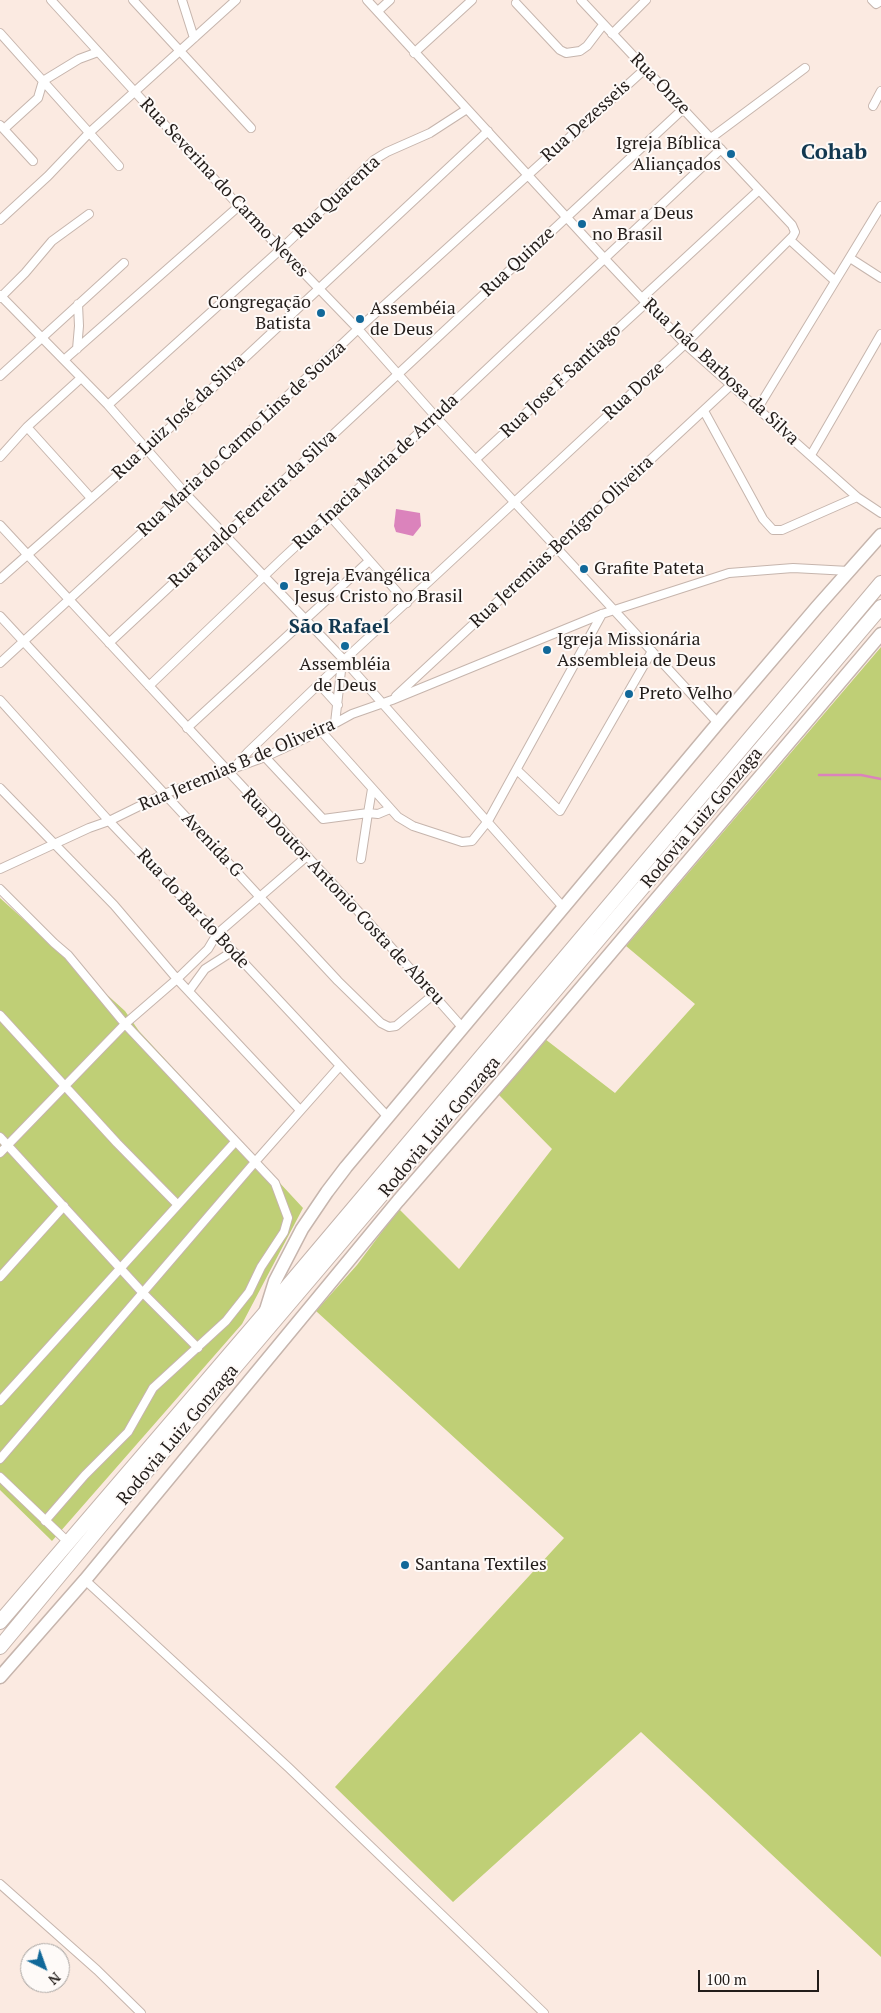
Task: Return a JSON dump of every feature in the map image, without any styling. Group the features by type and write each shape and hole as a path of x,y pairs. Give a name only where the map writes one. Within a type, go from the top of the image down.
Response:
{"highway":[{"name":"Rodovia Luiz Gonzaga","path":"0,1622 265,1312 881,583"},
{"name":"Rodovia Luiz Gonzaga","path":"0,1647 117,1506 881,607"}],"main road":[{"path":"265,1312 275,1280 316,1207 346,1167 718,723 881,535"},
{"path":"0,1676 85,1580 398,1201 881,634"}],"street":[{"name":"Rua Severina do Carmo Neves","path":"51,0 239,206 358,329 515,502"},
{"path":"133,0 251,128"},
{"path":"182,0 194,38"},
{"path":"0,220 48,176 89,133 236,0"},
{"name":"Rua João Barbosa da Silva","path":"367,0 685,344 857,497 881,513"},
{"path":"378,11 390,0"},
{"path":"414,52 472,0"},
{"name":"Rua Onze","path":"581,0 792,225 795,232 792,238 835,281"},
{"path":"612,34 646,0"},
{"path":"516,3 560,50 566,53 580,51 587,46 603,25"},
{"path":"0,33 119,166"},
{"path":"32,162 2,127 38,98 43,81 79,59 98,52"},
{"name":"Rua Dezesseis","path":"527,174 645,68"},
{"path":"711,138 805,68"},
{"path":"873,106 881,92"},
{"name":"Rua Quinze","path":"398,375 683,108"},
{"name":"Rua Quarenta","path":"108,405 281,249 380,156 430,133 468,109"},
{"name":"Rua Luiz José da Silva","path":"0,579 146,450 488,131"},
{"name":"Rua Inacia Maria de Arruda","path":"149,686 721,149"},
{"name":"Rua Maria do Carmo Lins de Souza","path":"0,663 527,174"},
{"name":"Rua Jose F Santiago","path":"476,459 759,190"},
{"path":"64,360 239,206"},
{"path":"758,408 881,206"},
{"path":"89,214 52,241 26,273 0,296 108,405 224,536 382,702 564,907"},
{"name":"Rua Doze","path":"230,770 343,661 685,344 792,238"},
{"path":"850,258 881,278"},
{"path":"0,376 124,263"},
{"path":"76,349 79,326 78,304"},
{"path":"811,455 881,334"},
{"name":"Rua Eraldo Ferreira da Silva","path":"109,643 398,375"},
{"path":"0,457 27,427 81,378"},
{"name":"Rua Jeremias Benígno Oliveira","path":"392,700 732,384"},
{"path":"704,411 763,519 773,530 782,530 857,497"},
{"path":"27,427 91,498"},
{"path":"515,502 718,723"},
{"path":"330,516 407,603"},
{"name":"Rua Doutor Antonio Costa de Abreu","path":"0,525 187,728 230,770 306,857 382,937 462,1027"},
{"path":"187,728 369,561"},
{"name":"Rua Jeremias B de Oliveira","path":"0,869 164,794 265,757 321,731 352,714 392,700 602,614 729,573 793,568 849,571"},
{"path":"321,731 398,817 413,826 466,843 476,837 488,821 602,614"},
{"name":"Avenida G","path":"0,616 338,981 386,1026 396,1026 433,995"},
{"path":"517,770 560,810 652,652"},
{"path":"335,723 343,661"},
{"path":"319,684 338,705"},
{"name":"Rua do Bar do Bode","path":"0,700 339,1067 388,1117"},
{"path":"265,757 323,819 368,813 378,814 390,809"},
{"path":"0,788 114,905 177,979 300,1110"},
{"path":"361,859 372,789"},
{"path":"0,1153 124,1024 177,979 212,945 218,934 306,857"},
{"path":"0,889 77,965 124,1024 275,1182 287,1212 286,1226 261,1267 249,1292 226,1321 153,1388 128,1432 45,1521"},
{"path":"189,992 205,969 233,951"},
{"path":"0,1014 117,1143 178,1205"},
{"path":"0,1458 339,1067"},
{"path":"0,1137 142,1292 198,1348"},
{"path":"0,1401 235,1142"},
{"path":"0,1277 64,1206"},
{"path":"0,1477 68,1542"},
{"path":"85,1580 296,1775 544,2013"},
{"path":"0,1884 97,1970 141,2013"}],"green space":[{"path":"881,647 881,1957 641,1732 453,1902 335,1787 564,1538 316,1311 357,1265 399,1209 459,1269 552,1149 498,1094 545,1039 615,1093 695,1004 626,946"},
{"path":"0,898 125,1011 139,1031 303,1208 242,1324 52,1541 0,1490"}],"shaded area":[{"path":"396,509 420,513 421,526 413,536 396,532 394,526"}],"waterway":[{"path":"819,775 861,775 881,779"}],"place":[{"name":"Igreja Bíblica Aliançados","path":"731,154"},
{"name":"Amar a Deus no Brasil","path":"582,224"},
{"name":"Congregação Batista","path":"321,313"},
{"name":"Assembéia de Deus","path":"360,319"},
{"name":"Grafite Pateta","path":"584,569"},
{"name":"Igreja Evangélica Jesus Cristo no Brasil","path":"284,586"},
{"name":"Assembléia de Deus","path":"345,646"},
{"name":"Igreja Missionária Assembleia de Deus","path":"547,650"},
{"name":"Preto Velho","path":"629,694"},
{"name":"Santana Textiles","path":"405,1565"}],"district":[{"name":"Cohab","path":"834,153"},
{"name":"São Rafael","path":"339,627"}]}
